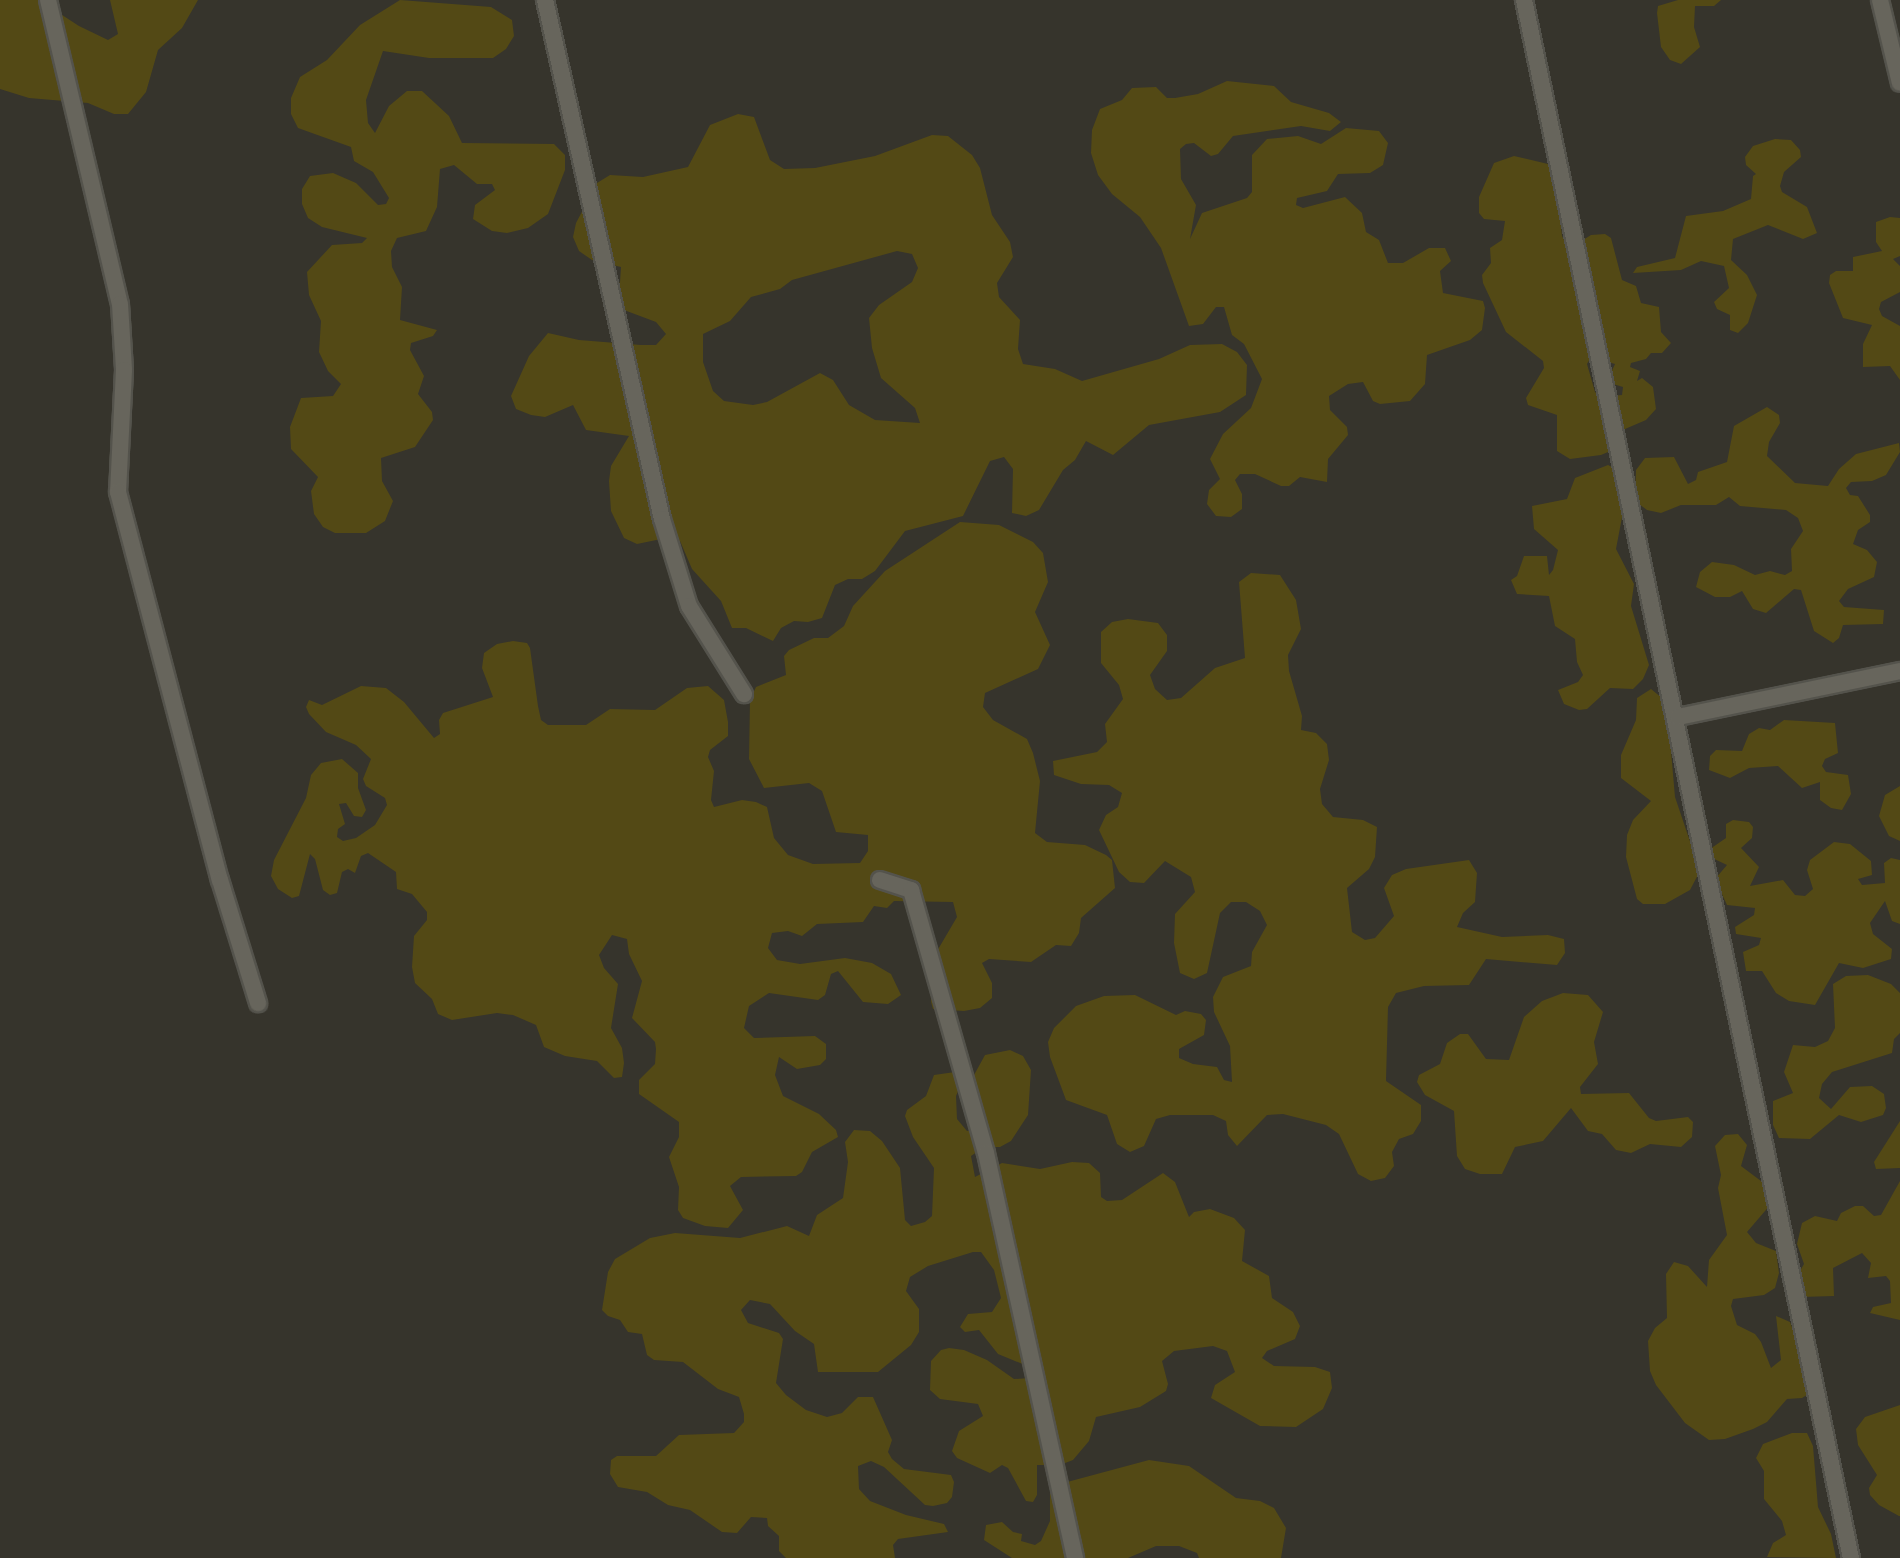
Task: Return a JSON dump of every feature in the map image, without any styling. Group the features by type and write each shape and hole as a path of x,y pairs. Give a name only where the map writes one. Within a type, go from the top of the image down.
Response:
{"street":[{"path":"48,0 120,304 124,370 118,492 220,880 258,1003"},
{"path":"545,0 662,519 689,606 744,694"},
{"path":"1524,0 1678,717 1851,1558"},
{"path":"1880,0 1900,83"},
{"path":"1678,717 1900,670"},
{"path":"880,880 911,891 986,1153 1076,1558"}],"shaded area":[{"path":"0,0 39,0 79,26 108,40 118,34 110,0 198,0 182,28 158,50 146,92 128,114 114,114 88,103 29,98 0,89"},
{"path":"400,0 491,7 512,20 514,36 506,49 493,58 429,58 383,51 366,100 368,123 375,133 389,106 407,91 422,91 449,116 462,143 554,144 565,155 565,170 548,214 528,228 507,233 492,231 473,219 475,205 495,190 492,184 477,184 454,165 440,169 437,207 426,231 397,238 391,251 392,267 402,287 400,320 437,330 433,336 411,343 410,350 424,376 418,394 432,412 433,420 415,447 381,458 382,481 393,501 385,521 366,533 335,533 323,527 314,514 311,491 318,477 291,449 290,427 301,398 333,396 341,384 328,371 319,352 321,321 309,295 307,272 332,245 362,243 367,238 322,227 308,218 302,204 302,189 310,176 333,173 356,183 378,205 386,204 389,198 373,172 354,161 351,147 298,128 291,114 291,98 300,77 327,60 360,25"},
{"path":"1678,0 1721,0 1714,6 1695,6 1694,27 1700,47 1681,64 1670,60 1661,47 1657,13 1658,6"},
{"path":"1227,81 1274,86 1291,102 1329,113 1341,122 1330,131 1301,126 1233,136 1218,154 1211,156 1194,143 1186,144 1180,149 1181,179 1196,205 1190,239 1202,213 1247,198 1252,192 1252,155 1267,139 1298,136 1321,144 1346,128 1379,131 1388,143 1383,165 1370,173 1338,174 1327,191 1297,198 1296,205 1303,208 1345,197 1362,213 1366,232 1379,240 1388,263 1403,263 1429,248 1445,248 1451,261 1440,271 1443,293 1483,301 1485,308 1482,330 1470,340 1427,355 1425,384 1410,401 1380,404 1373,401 1363,382 1348,384 1329,396 1330,410 1347,427 1348,435 1328,459 1327,482 1300,477 1289,486 1281,486 1255,474 1240,474 1235,480 1242,494 1242,509 1231,517 1216,516 1207,504 1209,490 1220,479 1210,459 1223,434 1251,408 1262,379 1244,344 1232,335 1224,307 1216,307 1203,324 1189,326 1161,248 1140,217 1112,194 1098,175 1091,153 1092,130 1100,109 1122,100 1132,88 1156,87 1167,98 1175,98 1198,94"},
{"path":"738,114 754,117 770,160 784,169 815,168 875,156 932,135 948,136 972,155 980,168 992,215 1010,242 1013,257 997,283 999,297 1020,320 1018,349 1023,364 1055,369 1082,381 1159,359 1190,345 1222,344 1237,352 1247,365 1246,395 1220,412 1149,425 1113,455 1086,441 1075,460 1063,470 1039,510 1026,516 1012,513 1013,469 1004,457 990,461 963,516 905,531 875,571 862,579 848,579 835,585 822,618 808,622 794,621 781,628 773,641 746,628 732,628 721,601 692,569 680,541 666,538 637,544 624,538 611,511 609,481 611,466 629,436 586,430 573,405 545,417 531,415 516,409 511,396 529,356 548,333 579,340 641,345 656,345 666,334 656,322 616,307 611,293 620,282 621,267 592,260 579,251 573,237 576,223 597,183 610,175 643,177 688,167 710,125","holes":["897,251 912,254 918,268 912,282 879,305 869,318 872,348 881,378 915,408 920,423 875,420 849,405 833,380 820,373 767,402 753,405 724,401 713,391 703,362 703,334 730,321 751,297 780,289 792,280"]},
{"path":"1775,139 1791,140 1800,150 1801,157 1784,172 1780,186 1782,192 1807,207 1817,233 1803,239 1768,225 1733,239 1731,260 1747,275 1757,295 1748,323 1738,333 1730,330 1730,315 1717,309 1714,302 1729,288 1724,266 1701,261 1681,270 1633,273 1637,267 1675,258 1686,216 1723,211 1751,199 1753,176 1756,174 1746,165 1745,157 1753,146"},
{"path":"1514,156 1548,164 1558,197 1562,236 1569,249 1591,235 1605,234 1611,238 1622,280 1636,286 1641,303 1659,307 1661,332 1671,343 1662,353 1651,353 1646,359 1631,363 1630,367 1640,371 1637,381 1642,378 1653,387 1656,409 1646,420 1625,429 1615,449 1601,455 1570,459 1557,451 1557,415 1528,405 1526,398 1544,368 1543,361 1506,332 1483,283 1482,275 1491,263 1490,248 1502,240 1505,221 1484,219 1479,213 1479,197 1494,163","holes":["1591,357 1615,364 1609,377 1613,384 1623,387 1622,395 1600,397 1595,392 1587,364"]},
{"path":"1890,217 1900,218 1900,256 1893,259 1900,266 1900,292 1881,302 1879,309 1882,316 1900,326 1900,380 1890,366 1863,367 1863,344 1872,325 1843,318 1829,283 1830,275 1836,271 1853,271 1853,257 1882,251 1876,242 1876,222"},
{"path":"1767,407 1779,415 1780,423 1769,442 1767,456 1795,483 1828,486 1839,469 1856,454 1899,443 1900,452 1886,475 1872,481 1851,482 1846,488 1850,495 1858,496 1870,515 1870,522 1858,530 1853,544 1867,550 1877,562 1874,577 1848,589 1839,601 1844,607 1884,610 1883,624 1843,625 1839,638 1833,643 1814,631 1801,590 1794,589 1766,613 1753,609 1742,591 1730,597 1715,597 1696,587 1700,572 1712,562 1734,565 1755,575 1770,571 1785,575 1792,571 1791,549 1803,531 1798,518 1786,510 1740,506 1729,497 1716,505 1681,505 1661,513 1647,510 1635,501 1636,470 1645,458 1674,457 1688,484 1696,480 1698,472 1727,462 1734,426"},
{"path":"1608,465 1614,468 1623,512 1616,549 1634,584 1631,606 1649,665 1643,679 1633,689 1610,688 1587,709 1579,710 1564,704 1558,690 1578,682 1583,675 1577,662 1575,639 1555,626 1549,596 1517,594 1511,580 1517,576 1524,556 1547,556 1549,575 1553,570 1558,550 1534,529 1532,506 1567,499 1575,478"},
{"path":"960,522 999,525 1033,542 1043,553 1048,582 1035,612 1050,645 1038,669 985,693 983,707 993,720 1027,739 1033,753 1040,781 1035,833 1047,842 1085,845 1106,855 1112,860 1115,888 1081,918 1079,933 1071,946 1056,945 1031,962 989,959 982,963 992,983 992,998 980,1008 964,1011 933,1009 931,1002 930,963 957,917 953,902 894,901 887,908 874,906 863,922 817,924 802,936 788,931 772,933 768,948 777,960 800,964 845,958 872,963 891,974 901,995 888,1004 863,1002 838,971 831,974 825,995 818,1000 769,993 749,1006 744,1028 754,1038 815,1036 826,1044 826,1059 820,1065 797,1069 779,1057 775,1075 783,1096 819,1114 836,1130 838,1137 812,1152 802,1172 796,1176 741,1177 730,1186 743,1210 728,1228 705,1226 683,1218 678,1210 679,1187 669,1157 679,1137 679,1122 639,1094 639,1080 655,1064 656,1049 655,1042 632,1018 642,981 629,954 627,939 612,935 599,955 604,968 618,984 611,1028 622,1048 624,1063 622,1077 614,1078 597,1061 565,1056 544,1047 536,1025 513,1015 497,1013 452,1020 438,1014 432,999 415,983 412,967 414,936 427,920 427,912 412,894 397,889 396,872 368,853 361,856 355,873 348,869 342,872 337,893 330,895 323,890 315,859 310,854 299,896 292,898 278,889 271,876 274,860 306,798 311,775 321,763 342,759 358,773 358,788 366,810 362,817 354,816 346,803 339,804 345,824 338,829 337,837 343,841 356,838 375,825 387,805 385,798 366,786 363,779 371,759 356,745 326,732 309,714 306,707 309,700 322,705 361,686 386,688 404,702 434,738 440,734 439,720 443,713 493,697 482,668 484,653 497,644 513,641 527,643 530,648 541,720 548,725 586,725 610,709 655,710 687,688 708,686 724,700 728,722 728,736 710,750 708,757 714,771 711,800 714,807 742,800 756,802 767,807 774,838 788,855 813,864 860,863 868,851 868,835 836,832 822,791 809,783 764,788 749,759 750,700 756,687 786,675 784,656 789,650 814,638 828,638 844,626 853,606 885,571"},
{"path":"1251,573 1280,575 1296,600 1301,629 1288,655 1289,671 1302,716 1301,730 1316,733 1327,744 1329,760 1320,789 1322,804 1333,817 1363,820 1377,827 1375,857 1369,869 1347,888 1352,932 1365,940 1375,938 1394,916 1384,888 1392,875 1406,869 1469,860 1477,873 1475,902 1463,913 1457,927 1502,937 1548,935 1564,939 1565,953 1557,965 1486,959 1469,985 1424,986 1396,993 1388,1007 1386,1081 1421,1105 1421,1121 1413,1134 1399,1139 1392,1152 1394,1166 1385,1178 1371,1181 1358,1174 1339,1134 1326,1125 1283,1114 1267,1115 1237,1146 1228,1135 1226,1121 1213,1115 1170,1115 1156,1119 1144,1146 1130,1152 1117,1144 1107,1115 1066,1100 1050,1057 1048,1042 1054,1028 1076,1006 1104,996 1135,995 1176,1015 1185,1011 1201,1014 1206,1020 1204,1035 1179,1049 1179,1058 1193,1064 1217,1067 1224,1080 1232,1082 1230,1046 1214,1012 1213,997 1223,977 1251,966 1252,952 1267,925 1260,911 1246,902 1231,902 1220,913 1207,973 1194,979 1180,973 1174,943 1175,914 1195,892 1191,877 1165,861 1144,883 1130,882 1119,872 1099,830 1106,815 1118,807 1122,793 1109,785 1081,784 1054,775 1053,761 1097,752 1107,742 1105,724 1123,699 1119,685 1101,663 1101,632 1112,622 1128,619 1158,623 1167,635 1167,651 1150,675 1155,689 1167,700 1181,698 1215,668 1245,658 1239,582"},
{"path":"1651,689 1662,698 1669,728 1675,797 1700,871 1690,890 1665,904 1643,904 1637,899 1626,857 1627,835 1633,820 1651,801 1621,778 1621,755 1636,720 1637,698"},
{"path":"1784,720 1835,723 1838,753 1825,759 1822,766 1826,772 1848,775 1851,794 1842,810 1831,808 1820,800 1820,782 1802,788 1778,766 1749,768 1730,778 1709,770 1710,756 1716,750 1742,751 1749,734 1759,728 1770,730"},
{"path":"1900,786 1900,841 1889,836 1879,816 1885,795"},
{"path":"1733,820 1749,822 1753,827 1752,838 1741,848 1759,867 1750,886 1783,880 1795,895 1805,896 1813,889 1807,870 1810,860 1834,842 1850,844 1871,861 1872,875 1858,879 1862,885 1885,883 1884,863 1891,858 1900,860 1900,924 1892,921 1885,901 1870,923 1873,934 1892,949 1891,959 1863,968 1839,963 1815,1005 1789,1001 1776,993 1762,971 1746,971 1743,952 1759,945 1761,938 1736,934 1735,927 1754,915 1755,908 1727,905 1715,879 1727,865 1710,857 1710,849 1726,838 1726,824"},
{"path":"1868,975 1891,984 1900,993 1900,1033 1894,1039 1892,1053 1832,1072 1822,1084 1819,1098 1831,1109 1850,1087 1872,1086 1884,1094 1886,1108 1883,1115 1861,1122 1839,1115 1810,1139 1779,1138 1773,1125 1773,1101 1793,1093 1784,1072 1793,1045 1815,1047 1828,1041 1835,1028 1833,984 1846,976"},
{"path":"1563,993 1588,995 1603,1012 1594,1042 1598,1064 1580,1087 1581,1094 1629,1093 1649,1118 1656,1121 1688,1117 1693,1122 1692,1137 1681,1147 1650,1144 1631,1153 1616,1150 1602,1134 1588,1131 1571,1108 1543,1141 1515,1147 1502,1174 1480,1174 1465,1169 1457,1156 1454,1111 1425,1095 1417,1082 1419,1075 1440,1064 1447,1043 1460,1034 1468,1034 1486,1059 1509,1060 1524,1017 1542,1001"},
{"path":"1010,1050 1023,1056 1031,1070 1028,1115 1011,1141 1000,1147 984,1147 971,1156 975,1177 1002,1163 1040,1169 1072,1162 1089,1163 1100,1173 1101,1197 1107,1201 1122,1200 1163,1173 1175,1182 1189,1217 1194,1212 1210,1209 1234,1218 1245,1230 1242,1261 1269,1276 1272,1298 1293,1312 1300,1326 1295,1339 1267,1351 1262,1358 1274,1366 1315,1367 1330,1372 1332,1388 1323,1409 1296,1427 1260,1426 1211,1398 1215,1385 1235,1372 1227,1351 1213,1346 1174,1351 1162,1361 1168,1384 1166,1391 1140,1407 1096,1417 1089,1441 1073,1460 1060,1465 1037,1465 1037,1495 1033,1502 1026,1501 1008,1468 1002,1465 990,1473 957,1458 952,1451 959,1431 983,1416 978,1404 940,1399 930,1390 931,1361 941,1350 949,1348 964,1350 987,1360 1014,1379 1030,1378 1025,1365 998,1354 979,1330 965,1332 960,1327 968,1314 992,1312 1001,1298 994,1270 981,1252 973,1252 928,1266 910,1277 906,1291 919,1309 919,1332 911,1345 878,1372 818,1372 814,1344 795,1331 770,1304 750,1300 741,1310 748,1323 779,1333 783,1339 776,1383 786,1395 806,1410 827,1417 842,1413 858,1397 873,1397 892,1440 888,1452 892,1459 904,1469 951,1475 954,1482 952,1497 947,1503 933,1506 925,1505 884,1467 871,1461 858,1466 859,1489 870,1501 906,1515 944,1524 948,1532 898,1539 893,1545 895,1558 786,1558 779,1551 779,1536 768,1526 767,1518 751,1517 737,1533 722,1532 690,1510 668,1505 647,1492 618,1487 610,1474 611,1460 617,1456 656,1456 679,1435 734,1433 744,1422 744,1414 739,1397 718,1389 683,1362 654,1360 647,1355 642,1334 628,1332 620,1320 608,1316 602,1310 608,1272 615,1259 650,1238 675,1233 740,1238 787,1226 809,1236 817,1215 843,1198 848,1162 845,1142 854,1130 870,1131 882,1141 900,1168 905,1220 911,1226 925,1222 932,1216 934,1168 913,1137 905,1116 907,1110 926,1096 934,1075 955,1072 962,1082 956,1096 957,1119 967,1131 975,1130 974,1075 985,1055"},
{"path":"1900,1121 1900,1168 1876,1169 1874,1162"},
{"path":"1738,1134 1747,1145 1741,1166 1765,1184 1771,1204 1747,1232 1756,1243 1776,1251 1779,1273 1775,1288 1764,1295 1733,1299 1731,1306 1737,1325 1755,1334 1761,1342 1771,1368 1781,1360 1776,1316 1790,1322 1815,1390 1802,1398 1787,1399 1767,1422 1753,1429 1725,1439 1709,1440 1685,1423 1656,1385 1650,1371 1648,1341 1655,1328 1667,1318 1666,1274 1674,1262 1688,1266 1707,1287 1709,1260 1727,1235 1718,1188 1721,1175 1715,1146 1725,1135"},
{"path":"1900,1181 1900,1320 1870,1313 1873,1307 1891,1303 1890,1281 1886,1276 1868,1278 1871,1263 1862,1253 1833,1268 1834,1296 1801,1297 1797,1276 1804,1264 1797,1244 1802,1223 1815,1216 1837,1221 1841,1213 1855,1206 1863,1206 1874,1216 1881,1215"},
{"path":"1900,1405 1899,1516 1879,1505 1870,1495 1869,1488 1877,1475 1858,1445 1856,1429 1865,1417"},
{"path":"1792,1433 1807,1433 1813,1446 1818,1507 1831,1534 1836,1558 1767,1557 1773,1543 1786,1535 1782,1521 1764,1499 1764,1471 1756,1458 1763,1444"},
{"path":"1149,1460 1189,1466 1236,1498 1260,1501 1274,1508 1286,1528 1281,1558 1199,1558 1197,1553 1179,1546 1156,1546 1128,1558 1012,1558 984,1540 986,1525 1002,1522 1013,1532 1022,1534 1021,1541 1035,1545 1041,1541 1050,1521 1050,1490 1056,1485"}]}
